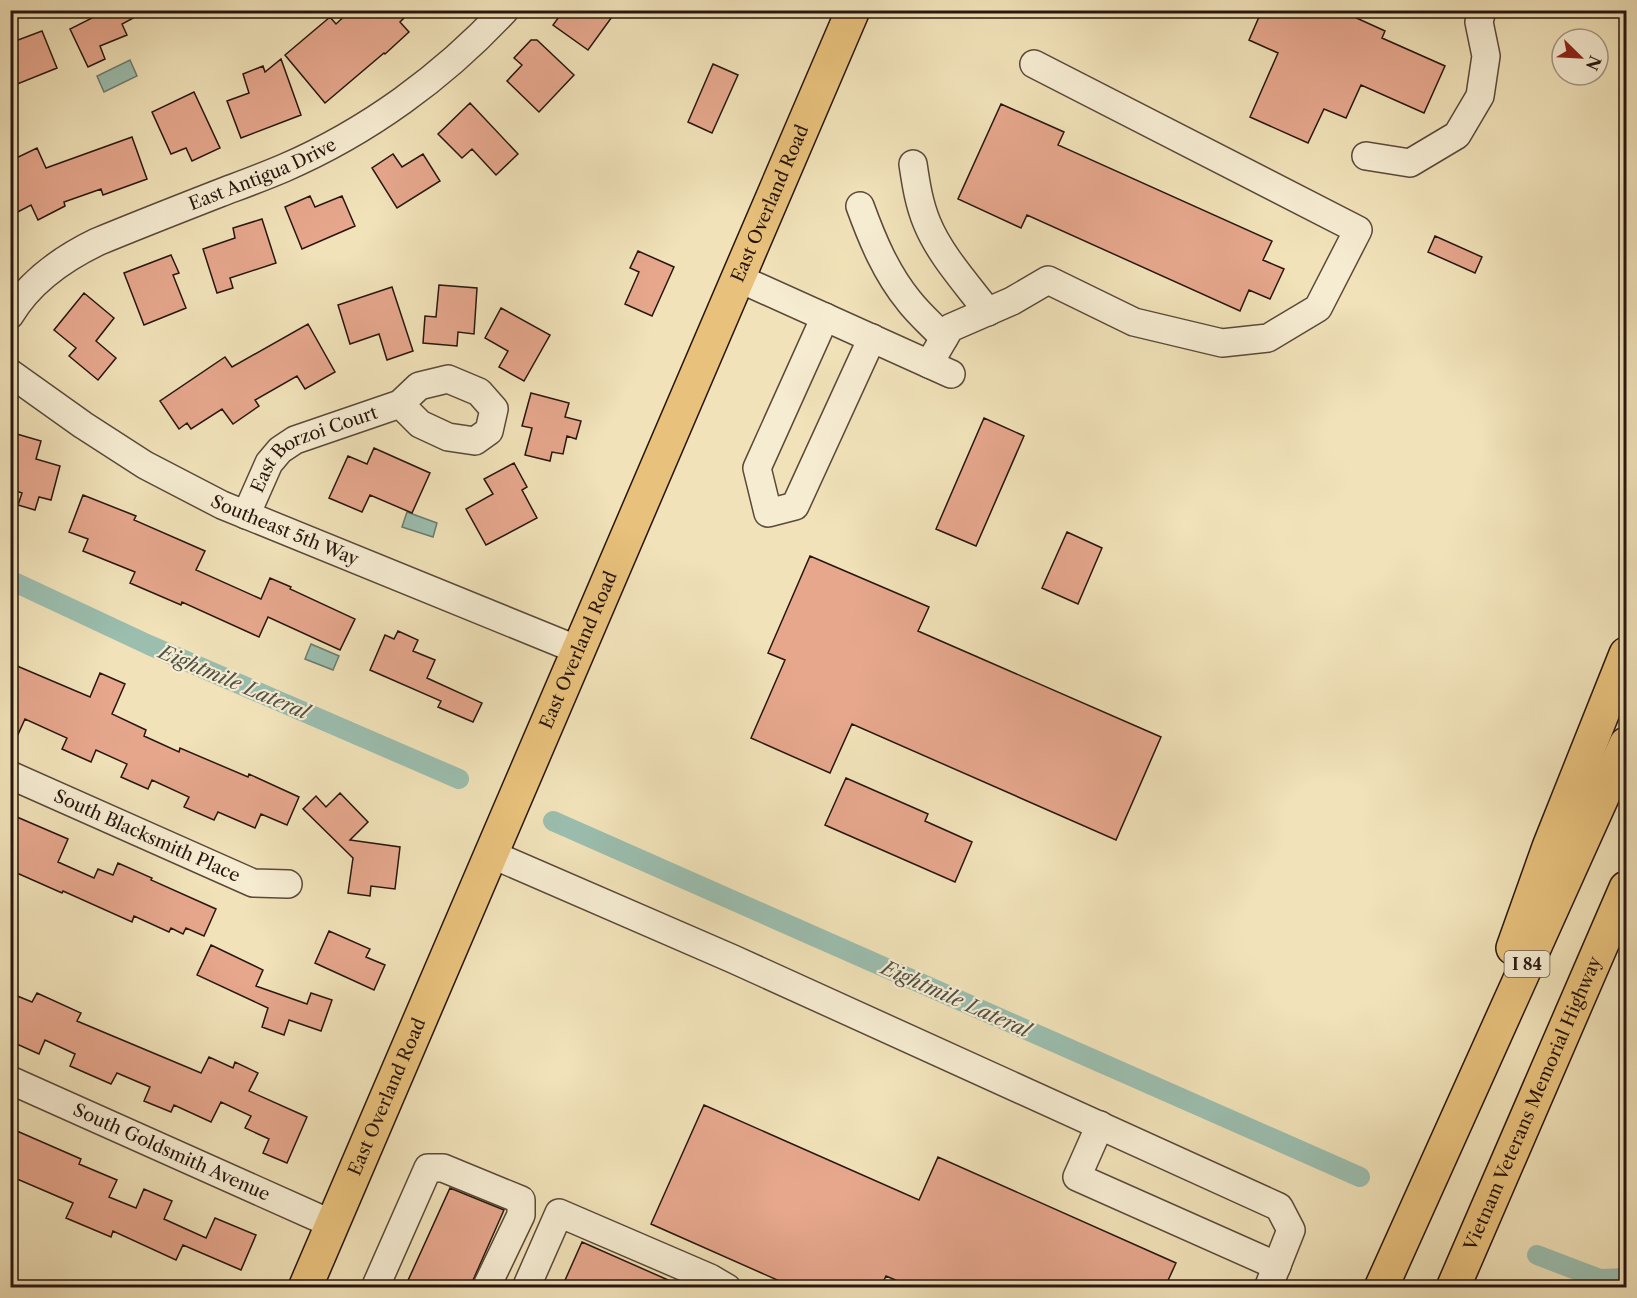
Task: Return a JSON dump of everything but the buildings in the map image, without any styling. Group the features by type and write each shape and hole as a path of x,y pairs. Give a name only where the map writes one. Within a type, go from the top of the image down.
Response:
{"main road":[{"name":"East Overland Road","path":"304,1287 853,10"},
{"path":"1428,1184 1549,847 1626,654"},
{"name":"I 84","path":"1381,1287 1626,744"},
{"name":"Vietnam Veterans Memorial Highway","path":"1453,1287 1626,888"},
{"path":"1487,1211 1626,933"}],"street":[{"name":"East Antigua Drive","path":"10,315 40,278 58,263 77,252 284,168 384,114 455,60 505,10"},
{"path":"1366,156 1410,163 1456,135 1480,96 1486,56 1479,22 1482,10"},
{"path":"738,278 940,369 945,338 950,328 1012,301 1048,280 1134,322 1222,343 1268,338 1318,308 1358,230 1034,64"},
{"path":"912,164 917,194 927,224 947,257 988,312"},
{"path":"860,206 873,241 894,279 909,302 945,338"},
{"path":"825,317 757,468 768,513 795,506 872,338"},
{"name":"Southeast 5th Way","path":"10,374 83,425 181,485 246,515 578,650"},
{"name":"East Borzoi Court","path":"246,515 269,463 280,450 295,440 400,404"},
{"name":"South Blacksmith Place","path":"10,775 253,884 288,884"},
{"path":"491,854 744,964 1100,1125 1280,1207 1291,1230 1273,1277 1077,1178 1100,1125"},
{"name":"South Goldsmith Avenue","path":"10,1080 332,1224"},
{"path":"375,1287 428,1168 443,1168 521,1200 521,1215 486,1287"},
{"path":"526,1287 559,1213 727,1287"}],"shaded area":[{"path":"130,60 137,76 104,92 97,76"},
{"path":"407,512 437,523 433,537 402,527"},
{"path":"311,644 339,656 333,670 305,659"}],"waterway":[{"name":"Eightmile Lateral","path":"10,580 149,645 459,779"},
{"name":"Eightmile Lateral","path":"553,821 1360,1177"},
{"name":"Eightmile Lateral","path":"1537,1255 1600,1279 1626,1278"}]}
